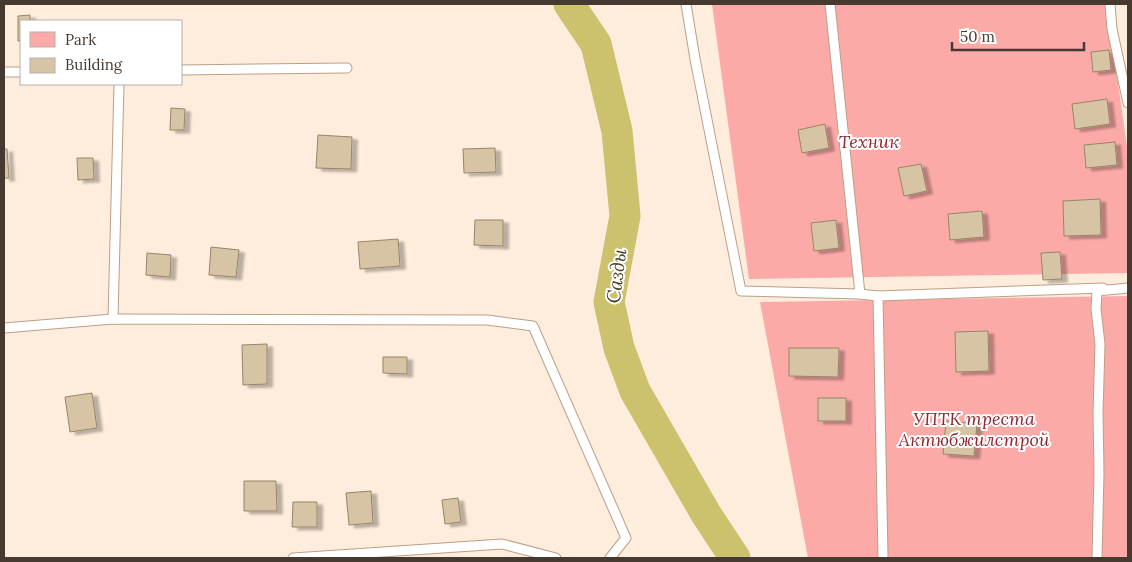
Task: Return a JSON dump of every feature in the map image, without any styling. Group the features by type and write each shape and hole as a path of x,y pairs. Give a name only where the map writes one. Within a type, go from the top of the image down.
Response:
{"lane":[{"path":"686,4 695,59 741,291 878,296 1128,288"},
{"path":"830,4 860,294"},
{"path":"1110,4 1112,29 1128,103"},
{"path":"182,70 347,68"},
{"path":"4,72 20,72"},
{"path":"113,319 119,85"},
{"path":"1096,558 1100,344 1096,309 1097,291 1128,288"},
{"path":"878,296 884,558"},
{"path":"4,328 113,319 487,320 533,326 626,538 610,558"},
{"path":"293,558 502,544 556,558"}],"green space":[{"name":"Техник","path":"712,4 1107,4 1128,154 1128,273 749,279"},
{"name":"УПТК треста Актюбжилстрой","path":"1128,296 1128,558 808,558 760,302"}],"building":[{"path":"30,15 30,20 20,20 20,41 18,41 18,16"},
{"path":"1109,50 1111,70 1093,72 1091,52"},
{"path":"1107,99 1110,124 1075,129 1072,104"},
{"path":"171,108 185,109 184,130 170,130"},
{"path":"825,124 829,148 802,153 798,130"},
{"path":"318,135 352,137 351,169 316,168"},
{"path":"1115,142 1117,165 1086,168 1084,145"},
{"path":"495,148 496,172 464,173 463,149"},
{"path":"4,149 7,149 9,178 4,178"},
{"path":"77,158 93,158 94,179 78,180"},
{"path":"921,164 927,191 904,196 898,168"},
{"path":"1100,199 1101,235 1064,236 1063,201"},
{"path":"982,211 984,237 950,240 948,214"},
{"path":"475,220 503,220 503,246 474,245"},
{"path":"836,220 839,248 814,251 811,223"},
{"path":"398,239 400,266 360,269 358,242"},
{"path":"211,247 239,250 236,277 209,275"},
{"path":"1060,252 1062,279 1043,280 1041,253"},
{"path":"147,253 171,255 170,277 146,275"},
{"path":"988,331 989,371 956,372 955,332"},
{"path":"267,344 267,384 243,385 242,345"},
{"path":"789,348 839,348 838,377 789,376"},
{"path":"383,357 407,357 407,374 383,373"},
{"path":"92,393 97,428 70,432 65,397"},
{"path":"818,398 846,398 846,421 818,421"},
{"path":"946,421 977,424 974,456 943,454"},
{"path":"244,481 276,481 277,511 244,511"},
{"path":"371,491 373,523 349,525 346,493"},
{"path":"458,498 461,522 445,524 442,500"},
{"path":"293,502 317,502 317,527 292,527"}],"waterway":[{"name":"Сазды","path":"569,4 596,44 617,131 625,216 609,302 619,348 635,391 706,514 735,558"}]}
